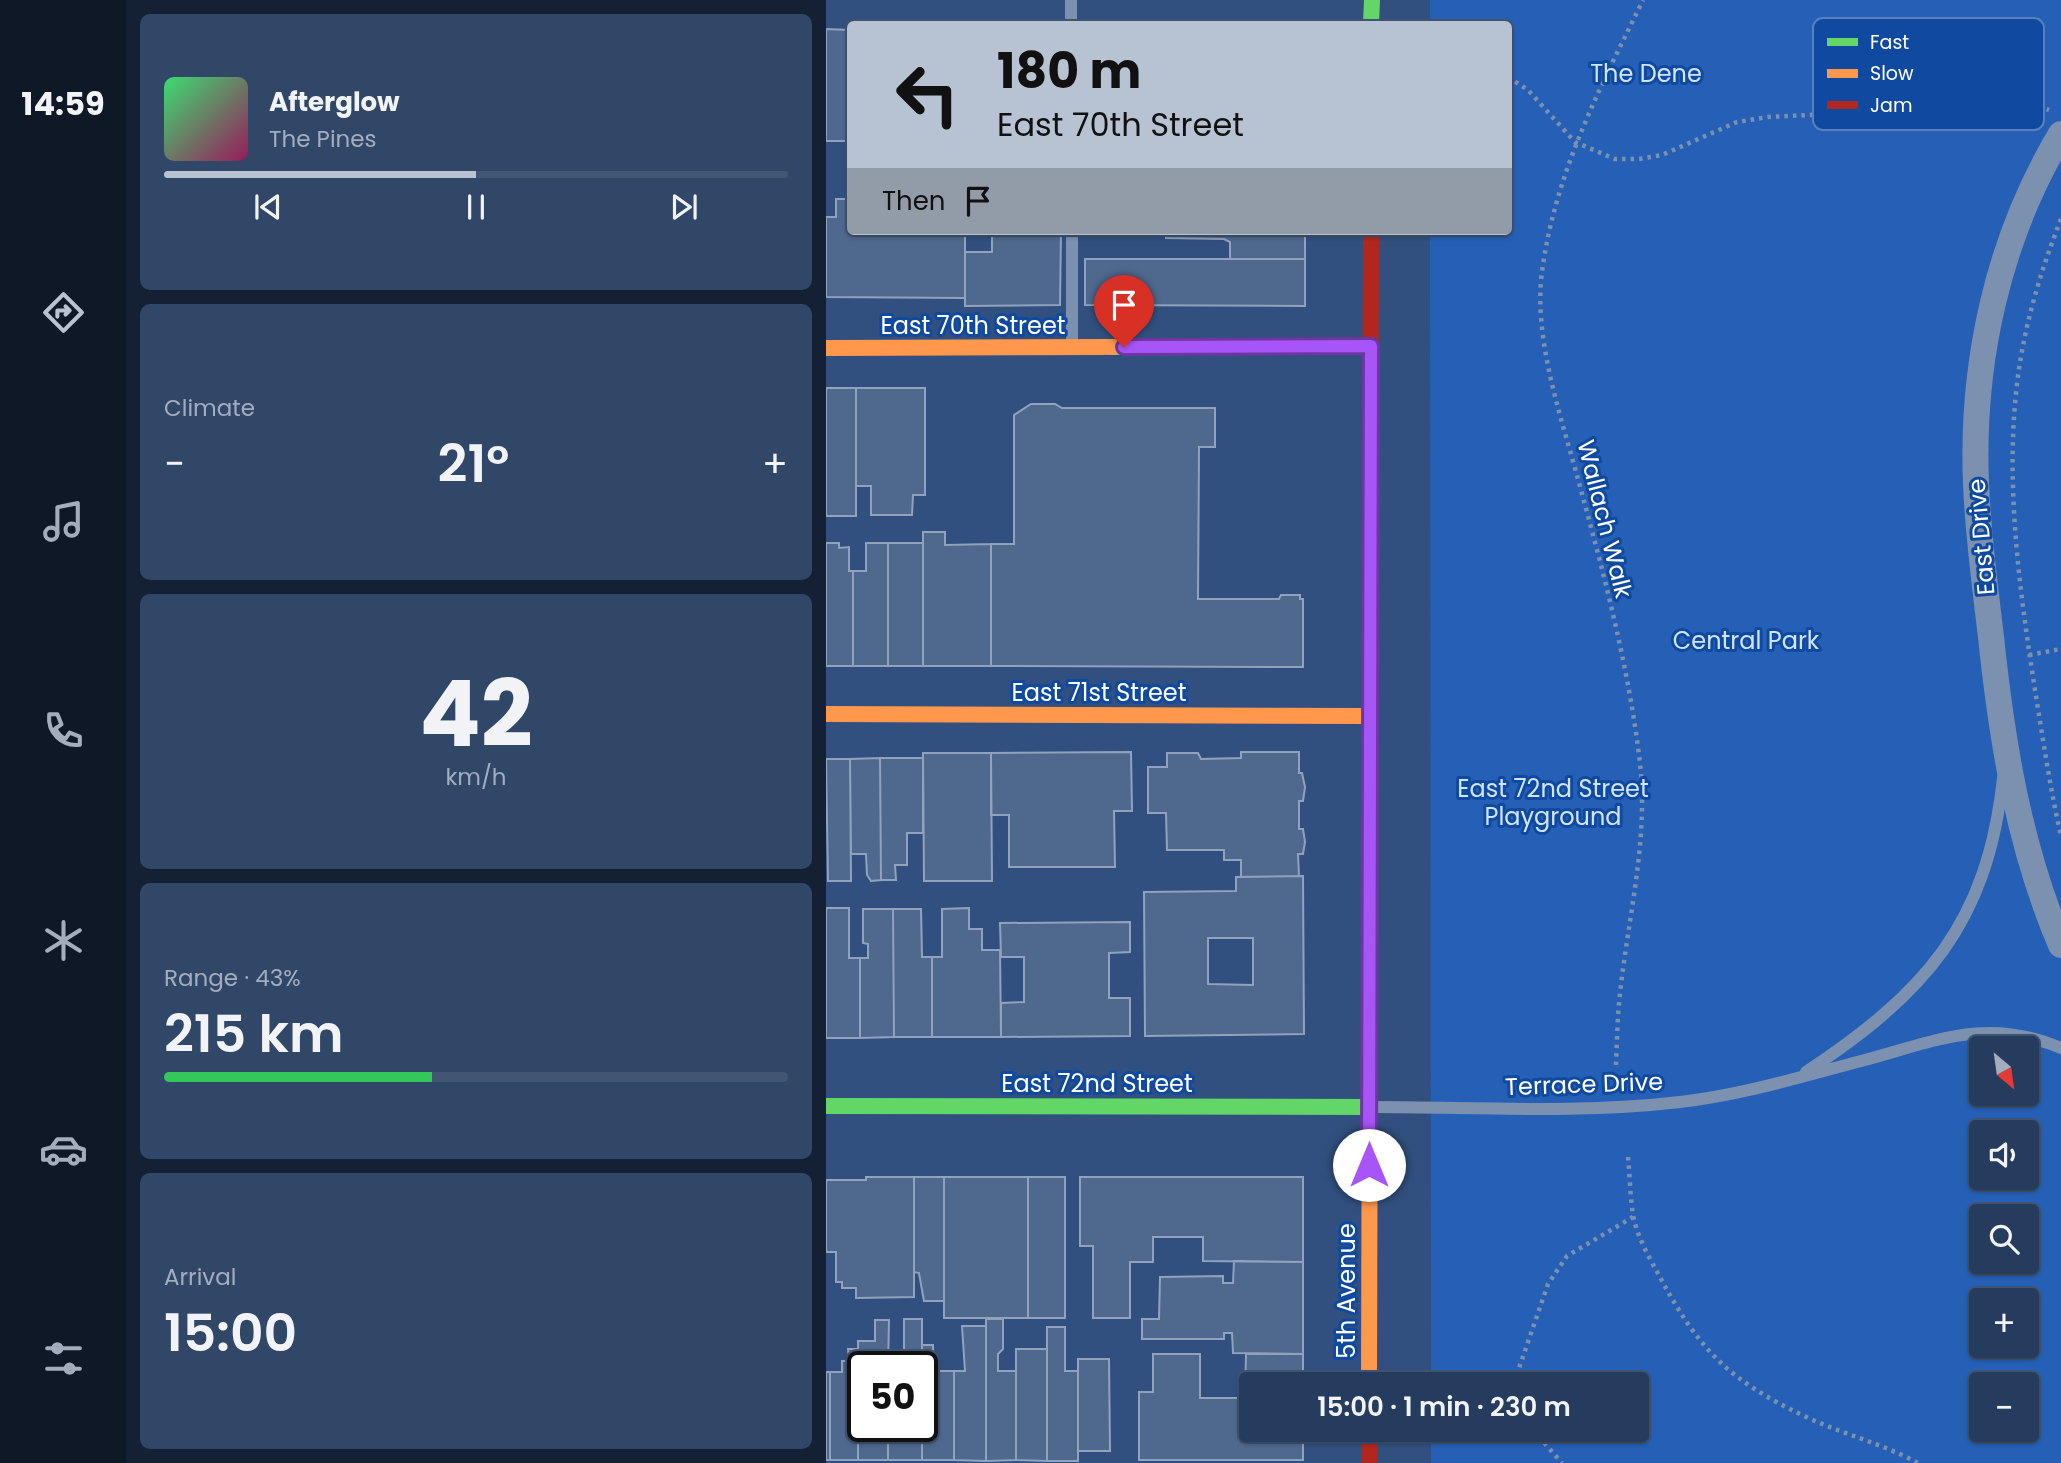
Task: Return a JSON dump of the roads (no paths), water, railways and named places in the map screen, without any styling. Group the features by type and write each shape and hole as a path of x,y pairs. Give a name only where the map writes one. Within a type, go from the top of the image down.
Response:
{"main road":[{"path":"1371,21 1372,0"},
{"name":"5th Avenue","path":"1369,1372 1371,235"},
{"name":"East 70th Street","path":"826,348 1371,346"},
{"name":"East 71st Street","path":"826,714 1371,716"},
{"name":"East 72nd Street","path":"826,1106 1369,1107"},
{"path":"1369,1442 1369,1463"}],"street":[{"name":"East Drive","path":"2061,134 2027,199 2002,267 1985,337 1977,400 1976,486 2005,753 2033,868 2061,945"}],"lane":[{"path":"1071,0 1071,21"},
{"path":"1072,235 1073,347"},
{"name":"Terrace Drive","path":"1798,1078 1848,1044 1901,1002 1937,961 1956,932 1971,905 1991,850 1999,815 2005,753"},
{"name":"Terrace Drive","path":"1369,1107 1618,1108 1685,1101 1798,1078 1956,1034 2010,1033 2061,1048"}],"park label":[{"name":"The Dene","path":"1646,73"},
{"name":"Central Park","path":"1746,640"},
{"name":"East 72nd Street Playground","path":"1553,802"}]}
